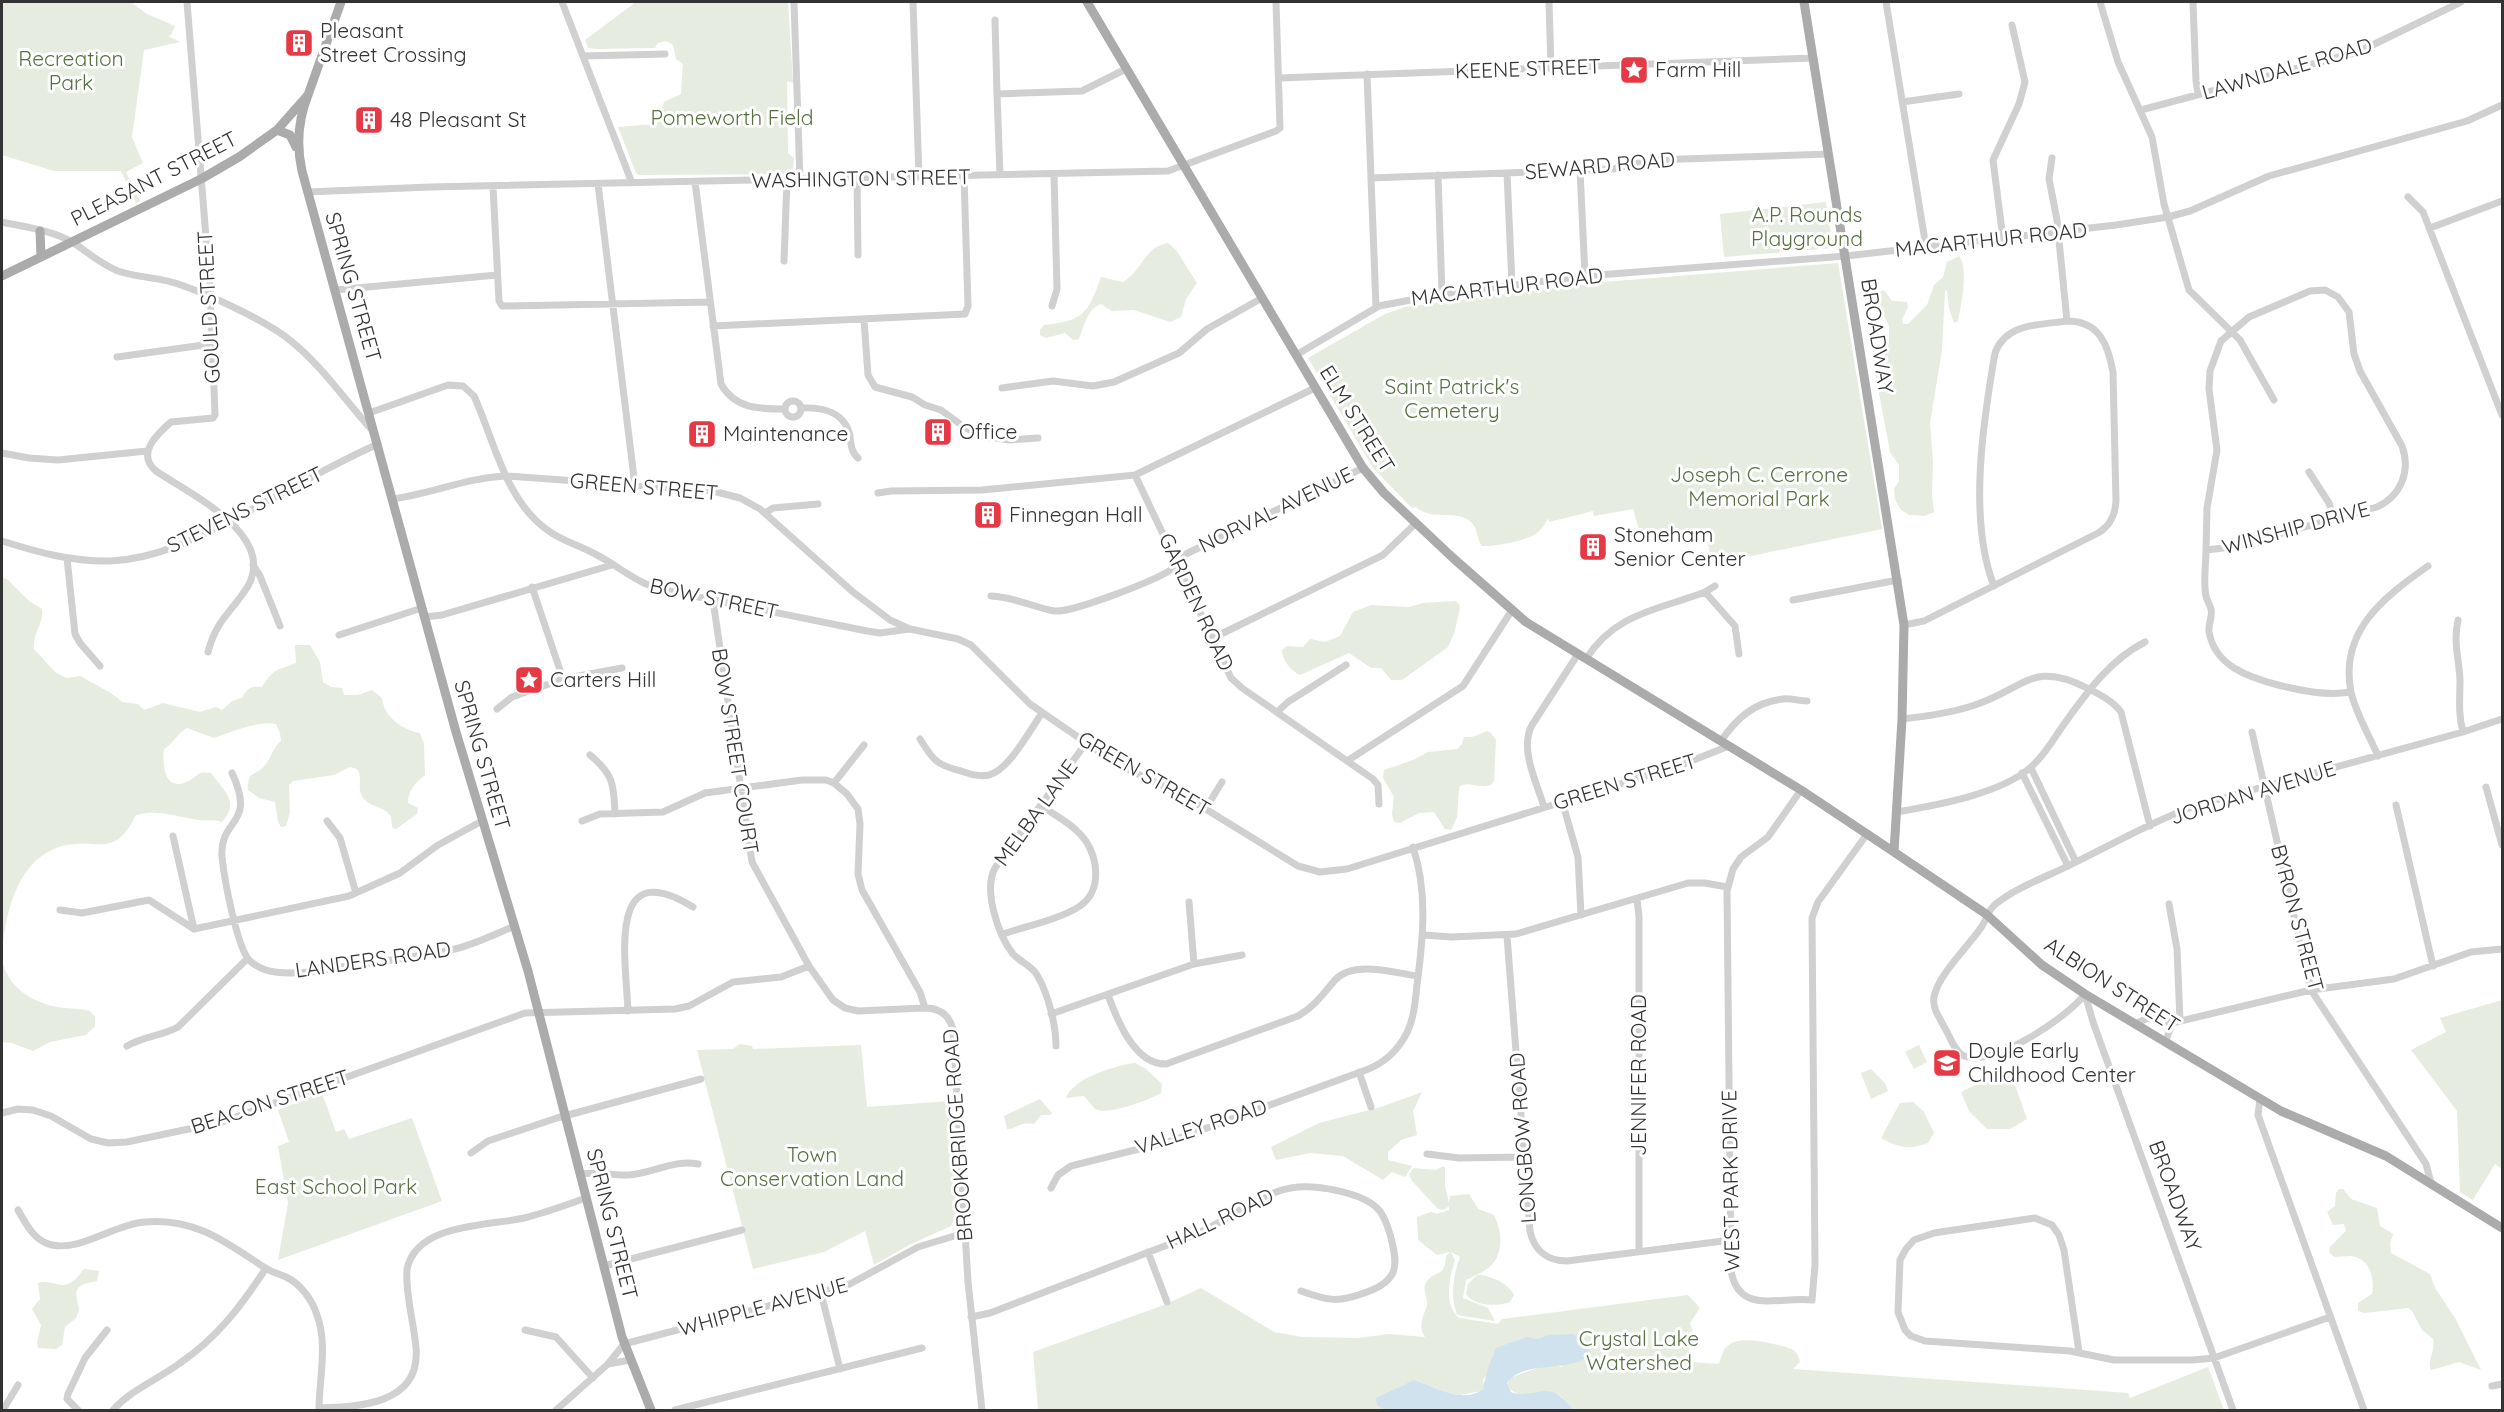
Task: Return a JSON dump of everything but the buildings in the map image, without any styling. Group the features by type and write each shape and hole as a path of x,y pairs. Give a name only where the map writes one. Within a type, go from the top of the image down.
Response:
{"main road":[{"name":"PLEASANT STREET","path":"298,127 341,2"},
{"name":"ELM STREET","path":"1086,2 1363,468 1384,493 1512,610 1582,657 1725,743"},
{"name":"BROADWAY","path":"1804,2 1904,625 1902,719 1894,852"},
{"name":"PLEASANT STREET","path":"2,276 201,179 239,157 277,130 308,94"},
{"name":"SPRING STREET","path":"298,127 298,152"},
{"name":"SPRING STREET","path":"277,130 291,136 298,152 423,612 482,821 515,926 624,1344 651,1410"},
{"path":"40,231 41,257"},
{"name":"ALBION STREET","path":"1725,743 1801,790 1986,915 2042,965 2085,994 2299,1120 2386,1156 2502,1228"}],"street":[{"name":"GOULD STREET","path":"147,451 151,442 171,422 215,417 210,298 187,2"},
{"path":"562,2 632,183"},
{"path":"794,2 800,180"},
{"path":"913,2 919,177"},
{"name":"WASHINGTON STREET","path":"308,192 1164,171 1184,166 1279,130 1281,124 1276,2"},
{"path":"1550,2 1551,68"},
{"path":"1886,2 1926,247"},
{"path":"2100,2 2118,62 2155,146 2168,217 2189,290 2243,344 2274,400"},
{"path":"2193,2 2198,94"},
{"name":"LAWNDALE ROAD","path":"2141,110 2358,52 2461,2"},
{"path":"995,20 1000,176"},
{"path":"2003,239 1994,160 2023,96 2025,82 2024,69 2012,25"},
{"path":"583,56 665,54"},
{"name":"KEENE STREET","path":"1279,78 1814,58"},
{"path":"997,94 1082,91 1126,69"},
{"path":"1367,74 1376,308"},
{"path":"1902,102 1959,94"},
{"name":"MACARTHUR ROAD","path":"1296,355 1376,308 1442,294 1585,276 1846,256 2003,239 2168,217 2190,211 2269,176 2466,122 2502,105"},
{"name":"SEWARD ROAD","path":"1371,178 1614,169 1653,160 1829,154"},
{"path":"2052,158 2049,179 2058,232 2067,321"},
{"path":"1580,170 1585,276"},
{"path":"1507,173 1512,285"},
{"path":"1052,306 1057,289 1054,174"},
{"path":"1438,175 1442,294"},
{"path":"713,326 966,313 968,306 964,177"},
{"path":"857,178 858,255"},
{"path":"784,261 787,180"},
{"path":"695,182 719,377 728,394 740,404 748,407 785,409"},
{"path":"598,184 634,486"},
{"path":"493,187 499,302 504,307 710,302"},
{"path":"2408,197 2422,210 2430,228 2502,415"},
{"path":"2430,228 2502,201"},
{"path":"2,222 72,242 119,272 175,282 271,327 290,340 325,375 374,432"},
{"path":"335,290 497,275"},
{"name":"WINSHIP DRIVE","path":"2206,550 2232,547 2372,509 2386,502 2400,487 2406,467 2402,446 2357,364 2350,316 2346,305 2332,293 2313,290 2249,316 2218,346 2209,377 2217,450 2208,499 2206,550 2206,595 2212,610 2209,629 2214,647 2220,657 2240,672 2270,683 2314,692 2351,692"},
{"path":"1002,388 1053,381 1093,386 1114,382 1184,351 1207,329 1262,298"},
{"path":"864,320 868,375 875,387 912,397 925,405 941,410 964,427 982,436 1008,440 1038,438"},
{"path":"1904,625 1924,621 1994,586 2102,531 2111,521 2115,508 2116,490 2115,389 2111,360 2104,340 2098,332 2083,323 2067,321 2014,330 2003,339 1995,353 1979,484 1984,544 1994,586"},
{"path":"117,357 212,344"},
{"name":"BOW STREET","path":"369,413 448,385 463,386 475,399 507,476 521,503 544,528 566,542 596,554 645,585 713,601 880,633 910,629"},
{"path":"878,494 891,491 982,490 1135,475 1315,388"},
{"path":"793,400 799,403 801,408 799,414 794,417 788,415 785,409 787,403 793,400"},
{"path":"801,408 825,410 844,422 853,453 858,458"},
{"name":"STEVENS STREET","path":"2,541 67,558 110,561 147,556 175,547 231,520 378,444"},
{"path":"2,453 29,458 71,460 139,450 147,451 148,462 156,471 231,520 249,550 253,565 264,584 280,626"},
{"name":"NORVAL AVENUE","path":"992,596 1015,598 1052,610 1065,610 1139,585 1172,569 1184,555 1363,468"},
{"path":"2309,472 2329,503 2334,519"},
{"name":"GARDEN ROAD","path":"1135,475 1178,562 1211,639 1234,682 1376,782 1379,804"},
{"name":"GREEN STREET","path":"392,499 425,494 482,479 507,476 721,492 744,499 765,513 872,607 890,620 910,629 958,639 971,645 1018,693 1042,713 1117,764 1206,808 1278,855 1315,872 1342,870 1702,758 1725,743"},
{"path":"765,513 773,508 818,504"},
{"path":"1211,639 1383,555 1416,523"},
{"path":"67,558 75,634 100,666"},
{"path":"208,652 219,623 248,585 253,565"},
{"path":"339,635 423,612 442,615 612,565"},
{"path":"2379,756 2351,692 2351,661 2361,627 2385,598 2428,567"},
{"path":"1793,600 1898,580"},
{"path":"1544,807 1527,748 1528,736 1532,725 1582,657 1626,619 1705,592 1716,586"},
{"path":"532,587 563,679"},
{"path":"1705,592 1735,626 1738,654"},
{"name":"BOW STREET COURT","path":"713,601 751,859 808,966 828,995 844,1008 862,1011 925,1008"},
{"path":"1347,761 1463,686 1512,610"},
{"path":"2458,620 2454,640 2460,676 2459,714 2463,732"},
{"path":"1897,812 1961,799 1990,789 2031,768 2090,689 2116,662 2145,642"},
{"path":"1277,712 1288,702 1346,665"},
{"path":"497,710 512,697 563,679 622,668"},
{"path":"1902,719 1935,715 1971,706 1996,698 2028,680 2047,675 2061,676 2090,689 2121,712 2150,826"},
{"path":"1725,743 1736,720 1749,710 1779,700 1807,701"},
{"path":"920,739 933,759 941,766 974,775 987,775 995,773 1005,765 1042,713"},
{"name":"JORDAN AVENUE","path":"1986,915 1998,902 2150,826 2198,805 2463,732 2502,718"},
{"name":"BYRON STREET","path":"2252,732 2311,990 2426,1164 2431,1183"},
{"name":"MELBA LANE","path":"1056,1046 1056,1028 1038,976 1015,956 1003,934 990,897 991,876 1086,743"},
{"path":"582,821 598,814 663,812 700,794 810,780 834,783 864,745"},
{"path":"590,755 610,776 614,789 615,813"},
{"path":"2031,768 2076,862"},
{"path":"127,1046 143,1037 178,1027 247,959 238,940 222,854 225,838 238,818 242,805 239,789 232,773"},
{"path":"2022,773 2068,867"},
{"path":"1206,808 1222,782"},
{"name":"BROOKBRIDGE ROAD","path":"834,783 853,801 859,813 858,874 862,890 920,992 925,1008 936,1009 944,1013 951,1021 953,1029 964,1233 982,1410"},
{"path":"2487,787 2502,845"},
{"name":"WEST PARK DRIVE","path":"1801,790 1768,837 1741,857 1733,869 1727,887 1732,1278 1743,1295 1763,1302 1796,1298 1812,1300 1815,1265 1811,922 1816,905 1867,834"},
{"path":"1562,801 1578,856 1581,915"},
{"path":"2396,805 2433,966"},
{"path":"1003,934 1078,908 1087,901 1095,885 1095,866 1084,837 1042,806"},
{"path":"327,821 340,838 356,892"},
{"path":"60,910 82,913 149,900 194,929 235,921 338,899 356,892 400,873 438,845 482,821"},
{"path":"173,836 194,929"},
{"name":"VALLEY ROAD","path":"1050,1188 1058,1174 1071,1166 1178,1139 1383,1062 1404,1038 1413,1014 1419,976 1424,935 1419,873 1413,847"},
{"path":"1424,935 1507,936 1692,883 1727,887"},
{"path":"628,1011 627,924 632,904 640,895 656,891 666,893 693,907"},
{"name":"JENNIFER ROAD","path":"1637,899 1639,917 1639,1250"},
{"path":"1189,902 1194,964"},
{"path":"2166,1041 2176,1022 2177,949 2169,904"},
{"path":"1986,915 1980,929 1937,989 1934,1005 1954,1047 1965,1056 1977,1058 2010,1049 2078,1003 2085,994"},
{"name":"LANDERS ROAD","path":"247,959 260,968 274,972 325,969 455,949 515,926"},
{"name":"LONGBOW ROAD","path":"1507,936 1530,1231 1533,1242 1542,1253 1550,1258 1564,1261 1731,1240"},
{"path":"2137,1023 2146,1018 2176,1022 2311,990 2394,979 2471,952 2501,948"},
{"path":"1051,1014 1194,964 1242,956"},
{"name":"BEACON STREET","path":"2,1113 22,1109 38,1112 51,1116 85,1137 99,1141 118,1143 137,1140 216,1124 524,1014 681,1008 734,982 781,977 808,966"},
{"path":"1108,995 1113,1010 1139,1054 1150,1062 1166,1064 1298,1016 1317,1003 1336,979 1348,971 1364,969 1419,976"},
{"name":"BROADWAY","path":"2085,994 2093,1022 2233,1410"},
{"path":"1359,1072 1371,1107"},
{"path":"471,1153 490,1140 565,1115 701,1079"},
{"path":"2260,1099 2258,1115 2364,1410"},
{"path":"1427,1154 1459,1158 1524,1157"},
{"path":"580,1174 603,1172 630,1175 685,1162 698,1164"},
{"name":"HALL ROAD","path":"971,1317 990,1313 1209,1229 1266,1196 1288,1189 1321,1187 1364,1201 1378,1209 1385,1221 1396,1258 1394,1272 1387,1281 1372,1290 1338,1301 1301,1292"},
{"path":"18,1210 35,1236 51,1245 75,1244 127,1225 172,1222 219,1236 266,1268 297,1284 310,1299 317,1314 322,1342 319,1409 382,1400 398,1392 407,1383 413,1372 417,1353 407,1269 411,1256 420,1246 457,1228 525,1218 586,1197"},
{"path":"2079,1352 2064,1250 2059,1235 2049,1222 2024,1219 1934,1233 1914,1240 1902,1253 1898,1270 1898,1312 1902,1327 1911,1336 1933,1342 2079,1352 2120,1361 2214,1358 2330,1317"},
{"path":"604,1266 742,1230"},
{"name":"WHIPPLE AVENUE","path":"624,1344 821,1293 858,1281 918,1247 964,1233"},
{"path":"1148,1252 1167,1302"},
{"path":"113,1410 135,1389 177,1365 207,1343 234,1314 266,1268"},
{"path":"821,1293 840,1369"},
{"path":"78,1410 67,1398 85,1358 107,1330"},
{"path":"525,1330 548,1334 559,1340 593,1378"},
{"path":"557,1410 608,1364 624,1344"},
{"path":"675,1410 922,1348"},
{"path":"608,1364 630,1360"},
{"path":"2492,1386 2502,1384"},
{"path":"3,1410 18,1385"}],"green space":[{"name":"Recreation Park","path":"2,2 131,2 147,14 175,26 171,35 168,36 180,42 144,50 132,137 143,163 126,172 140,201 136,203 121,171 54,171 2,155"},
{"name":"Pomeworth Field","path":"636,2 788,2 793,83 787,81 788,153 794,158 793,172 786,174 639,175 636,173 618,127 655,124 664,102 681,94 683,64 676,59 673,45 666,41 658,43 655,48 596,49 588,48 585,40"},
{"name":"A.P. Rounds Playground","path":"1826,202 1833,248 1724,257 1720,214"},
{"path":"1168,243 1176,250 1197,283 1186,299 1181,317 1170,322 1134,310 1112,311 1101,304 1089,314 1079,339 1073,340 1065,333 1046,338 1040,335 1040,330 1044,325 1068,321 1082,313 1092,300 1101,277 1123,282 1130,277 1148,254 1160,245"},
{"path":"1959,256 1964,277 1961,306 1958,321 1954,323 1947,290 1945,291 1942,350 1930,423 1934,512 1925,516 1909,515 1901,510 1895,500 1894,489 1899,481 1899,465 1890,452 1874,366 1873,351 1889,339 1889,326 1878,303 1877,293 1884,290 1892,301 1907,302 1908,307 1902,319 1903,324 1908,324 1927,305 1934,285 1943,277 1947,262"},
{"name":"Saint Patrick's Cemetery","path":"1838,263 1882,529 1712,564 1705,529 1655,540 1653,531 1640,533 1633,509 1594,516 1593,511 1549,522 1548,518 1542,528 1532,536 1493,546 1482,546 1475,527 1467,519 1453,515 1430,514 1416,507 1412,508 1373,468 1308,358 1385,314 1405,307 1603,282"},
{"path":"2,577 29,601 42,609 34,649 56,673 67,678 81,676 122,702 138,704 144,710 163,703 200,712 216,707 222,710 232,701 242,698 250,688 262,687 277,670 296,663 295,645 310,645 320,662 323,682 331,687 342,688 344,695 358,695 372,690 382,698 386,711 395,721 406,729 420,733 424,744 425,775 413,787 408,803 418,808 417,814 396,829 393,828 390,815 362,796 359,772 350,767 334,775 293,781 289,785 290,812 286,826 281,827 275,802 259,798 248,790 251,776 265,765 281,741 276,724 254,725 214,738 187,728 164,749 167,776 175,784 181,784 198,774 211,773 225,791 230,802 230,808 222,822 160,813 144,813 136,815 120,838 112,842 62,846 46,853 33,863 23,876 16,891 6,924 2,957"},
{"path":"1456,601 1460,608 1454,634 1448,647 1402,680 1391,680 1381,668 1371,668 1349,653 1300,675 1285,661 1282,650 1287,646 1303,647 1310,639 1325,642 1340,636 1353,612 1371,605 1409,607 1423,603"},
{"path":"1487,731 1496,740 1494,781 1488,786 1467,784 1459,787 1457,817 1451,830 1445,829 1434,812 1419,813 1400,823 1394,822 1392,814 1394,797 1383,778 1384,770 1428,752 1457,749 1464,737 1472,737"},
{"path":"2,958 9,977 29,997 47,1005 90,1011 95,1017 95,1026 86,1035 50,1042 33,1051 12,1043 2,1042"},
{"path":"2502,1000 2502,1169 2495,1164 2473,1200 2460,1192 2457,1111 2411,1050 2446,1032 2440,1018"},
{"name":"Town Conservation Land","path":"740,1044 752,1046 753,1049 861,1045 867,1107 950,1101 957,1213 951,1226 911,1244 874,1265 865,1231 824,1252 753,1269 697,1050 733,1049"},
{"path":"1919,1045 1927,1062 1914,1069 1905,1052"},
{"path":"1135,1063 1146,1069 1162,1084 1161,1093 1118,1109 1101,1111 1095,1109 1084,1096 1066,1098 1070,1091 1085,1079 1106,1070"},
{"path":"1871,1069 1885,1083 1888,1091 1871,1099 1861,1073"},
{"path":"2004,1071 2011,1074 2027,1119 2010,1129 1987,1129 1969,1111 1961,1092"},
{"path":"1422,1092 1413,1111 1417,1135 1401,1140 1388,1152 1388,1160 1412,1166 1405,1177 1392,1172 1383,1180 1343,1156 1310,1153 1276,1160 1271,1147 1319,1123 1381,1107"},
{"name":"East School Park","path":"322,1093 336,1132 344,1129 349,1139 412,1118 442,1201 278,1260 288,1203 278,1146 289,1142 278,1110"},
{"path":"1040,1099 1052,1113 1050,1115 1041,1115 1034,1124 1007,1129 1004,1116"},
{"path":"1913,1102 1924,1112 1934,1133 1928,1143 1915,1147 1904,1147 1881,1138 1900,1103"},
{"name":"Crystal Lake Watershed","path":"1445,1167 1445,1186 1449,1203 1450,1196 1469,1194 1478,1209 1494,1215 1500,1238 1499,1251 1494,1262 1485,1270 1466,1280 1463,1298 1488,1308 1495,1321 1457,1315 1453,1286 1460,1257 1451,1252 1455,1260 1449,1298 1454,1312 1459,1318 1498,1324 1502,1319 1688,1295 1700,1308 1690,1323 1693,1332 1689,1339 1690,1362 1719,1364 1727,1346 1735,1341 1750,1340 1776,1344 1793,1350 1800,1362 1793,1369 2128,1393 2130,1398 2208,1367 2224,1410 1574,1410 1561,1396 1554,1393 1518,1393 1512,1391 1507,1385 1510,1378 1536,1368 1563,1367 1547,1335 1538,1339 1523,1338 1493,1354 1481,1391 1460,1395 1417,1381 1403,1385 1384,1396 1385,1410 1038,1409 1033,1352 1164,1305 1201,1288 1274,1332 1302,1337 1357,1338 1389,1334 1425,1337 1421,1325 1427,1305 1425,1284 1444,1268 1446,1256 1450,1252 1437,1255 1418,1240 1417,1217 1431,1212 1437,1214 1449,1210 1449,1206 1444,1210 1438,1209 1412,1181 1409,1174 1414,1168 1436,1170"},
{"path":"2339,1189 2343,1189 2351,1199 2377,1208 2380,1226 2393,1234 2390,1243 2391,1253 2430,1274 2435,1288 2455,1318 2481,1370 2459,1362 2431,1370 2433,1339 2422,1330 2408,1308 2364,1313 2358,1311 2358,1303 2372,1294 2373,1282 2370,1270 2357,1257 2335,1257 2329,1253 2330,1247 2346,1231 2344,1224 2333,1225 2327,1212 2335,1206 2336,1193"},
{"path":"84,1269 99,1271 97,1281 84,1284 78,1289 76,1297 79,1310 76,1318 65,1327 62,1345 56,1349 38,1348 41,1325 32,1309 40,1299 38,1283 69,1284"},
{"path":"1477,1275 1493,1278 1508,1287 1514,1295 1510,1302 1498,1305 1486,1304 1470,1298 1466,1294 1468,1284"}],"water":[{"path":"1573,1334 1587,1343 1590,1354 1571,1364 1525,1371 1515,1375 1507,1383 1511,1392 1517,1394 1543,1391 1555,1393 1574,1410 1385,1410 1377,1405 1376,1398 1414,1380 1457,1395 1475,1393 1483,1389 1496,1348 1527,1337 1538,1339 1547,1335"}],"place":[{"name":"Pleasant Street Crossing","path":"299,43"},
{"name":"Farm Hill","path":"1634,70"},
{"name":"48 Pleasant St","path":"369,120"},
{"name":"Office","path":"938,432"},
{"name":"Maintenance","path":"702,434"},
{"name":"Finnegan Hall","path":"988,515"},
{"name":"Stoneham Senior Center","path":"1593,547"},
{"name":"Carters Hill","path":"529,680"},
{"name":"Doyle Early Childhood Center","path":"1947,1063"}],"park label":[{"name":"Joseph C. Cerrone Memorial Park","path":"1759,487"}]}
